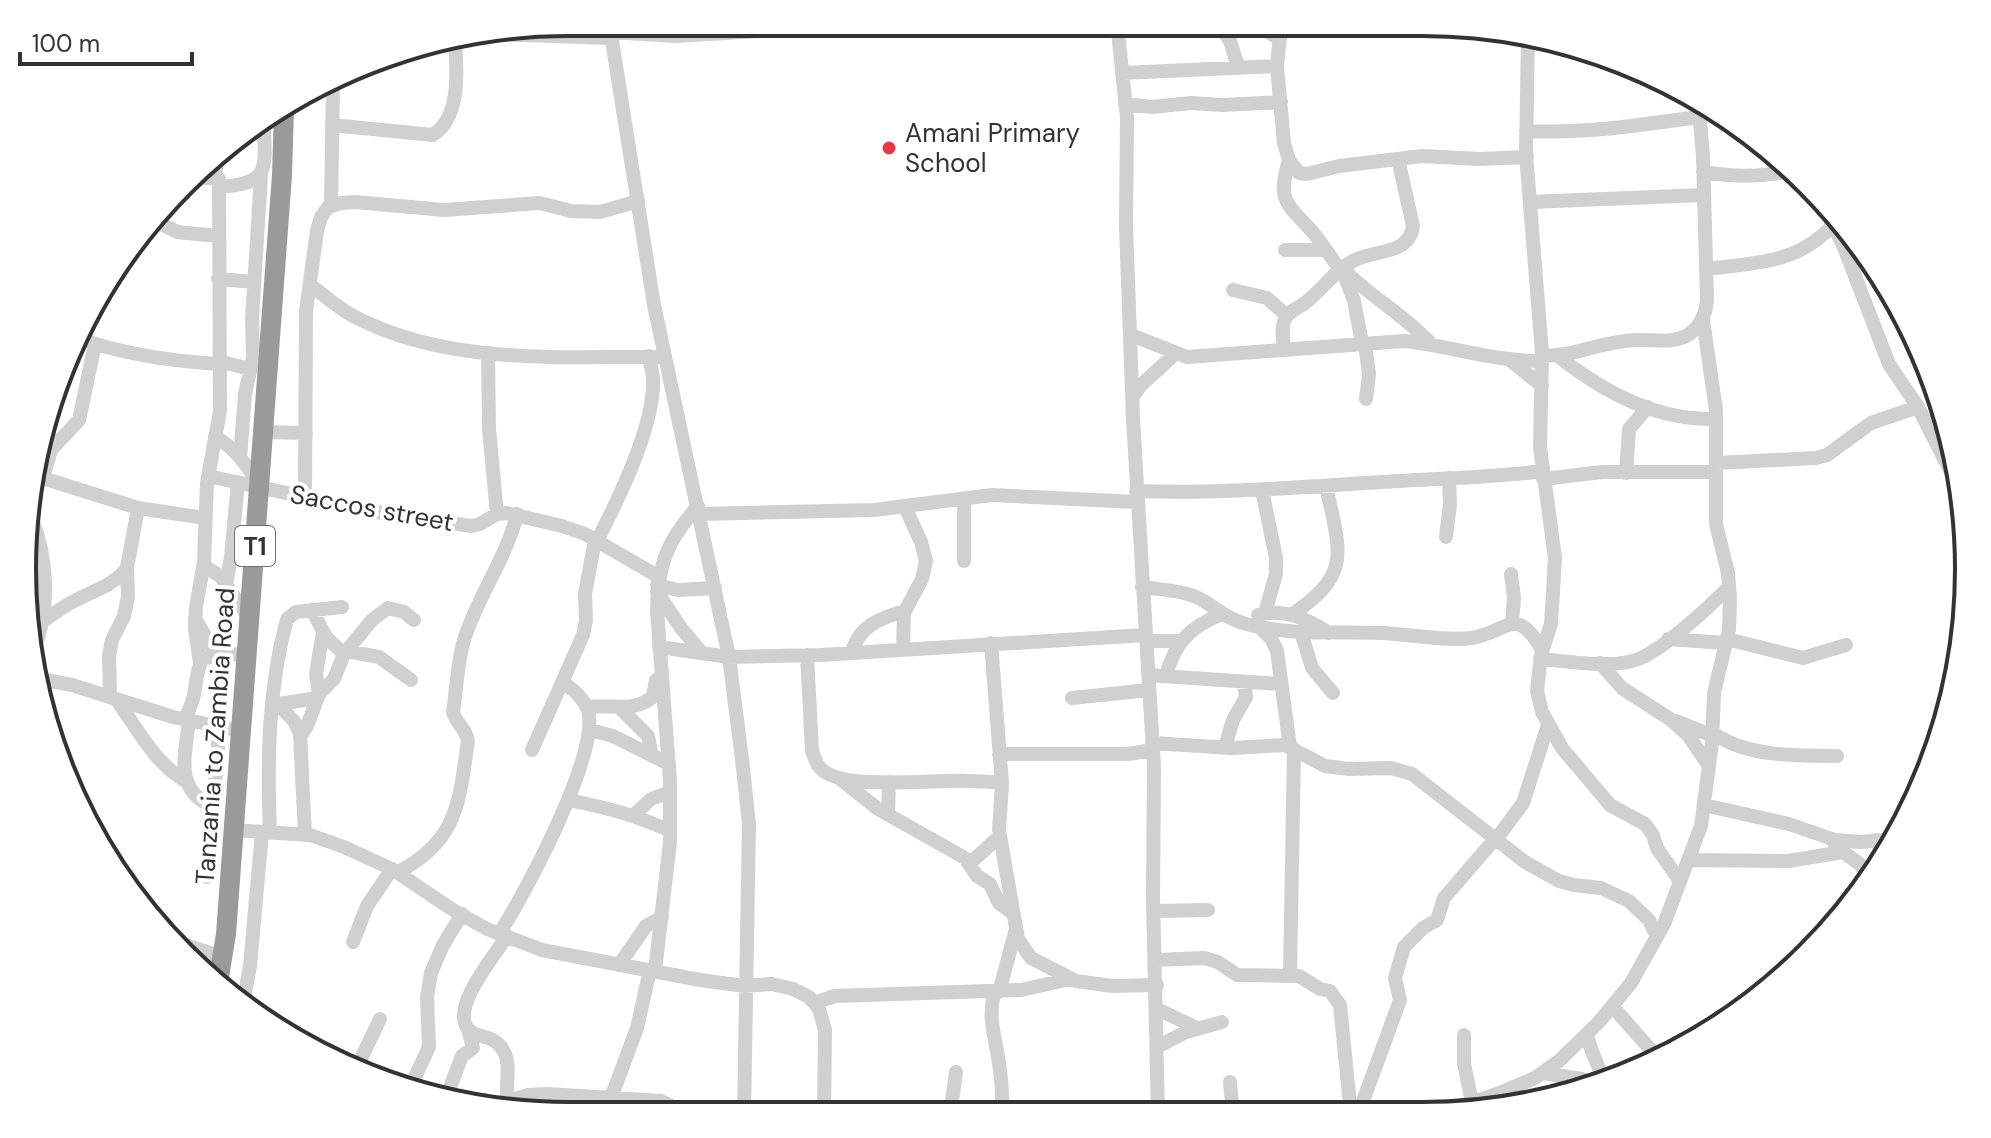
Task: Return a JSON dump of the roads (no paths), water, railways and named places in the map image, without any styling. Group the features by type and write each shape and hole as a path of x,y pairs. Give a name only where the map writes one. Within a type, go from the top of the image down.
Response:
{"highway":[{"name":"Tanzania to Zambia Road","path":"220,971 260,486 283,119"}],"street":[{"path":"612,36 665,357 729,657 749,824 744,1102"},
{"path":"1118,36 1127,118 1126,225 1132,398 1152,746 1158,1102"},
{"path":"1227,36 1238,66"},
{"path":"1275,36 1280,39"},
{"path":"1280,36 1277,66 1284,143 1289,160 1299,173 1422,156 1479,159 1527,157"},
{"path":"1528,46 1527,157 1542,359 1540,447 1555,558 1551,624 1541,654 1537,691 1548,725 1576,767 1610,805 1645,824 1679,880"},
{"path":"332,125 433,135 444,128 450,117 455,82 455,48"},
{"path":"1122,73 1277,66"},
{"path":"331,206 333,91"},
{"path":"1125,104 1152,107 1191,103 1281,102"},
{"path":"1487,1098 1542,1073 1559,1061 1631,983 1664,924 1701,826 1713,735 1714,693 1726,641 1729,587 1716,524 1716,419 1703,320 1707,299 1698,113"},
{"path":"1526,131 1623,129 1698,117"},
{"path":"240,458 251,362 264,132"},
{"path":"1284,350 1282,332 1287,316 1318,293 1342,269 1370,253 1404,245 1412,237 1413,226 1398,159"},
{"path":"1289,160 1284,176 1285,200 1289,209 1309,228 1342,269 1375,299 1409,322 1431,344"},
{"path":"213,807 192,795 184,762 187,720 196,699 200,663 195,619 204,566 208,476 220,411 217,169"},
{"path":"1703,172 1738,177 1779,174"},
{"path":"205,180 241,186 261,175"},
{"path":"1530,202 1703,195"},
{"path":"305,497 306,311 321,217 331,206 355,202 444,210 540,203 571,211 600,212 638,201"},
{"path":"162,226 177,232 218,236"},
{"path":"1706,269 1773,261 1794,254 1817,242 1831,227"},
{"path":"1836,234 1854,271 1889,364 1918,407 1943,456"},
{"path":"1285,250 1326,250"},
{"path":"1342,269 1354,301 1369,374 1366,399"},
{"path":"218,279 254,282"},
{"path":"310,285 353,316 396,335 471,353 665,357"},
{"path":"1233,290 1267,298 1287,316"},
{"path":"1131,335 1187,357 1315,350 1404,341 1511,361 1570,355 1619,342 1678,339 1688,335 1703,320"},
{"path":"251,362 258,342 271,328"},
{"path":"48,457 79,420 88,341 169,361 251,362"},
{"path":"488,354 489,429 497,514"},
{"path":"1132,398 1141,385 1175,354"},
{"path":"532,750 583,635 585,594 596,540 635,456 644,428 652,388 649,356"},
{"path":"1558,356 1587,379 1648,407 1683,418 1716,419"},
{"path":"1511,361 1542,386"},
{"path":"1626,473 1629,429 1648,407"},
{"path":"611,1102 637,1028 652,971 662,917 670,831 658,584 663,556 677,529 699,510 874,510 992,495 1136,496 1449,478 1716,468 1827,455 1871,423 1918,407"},
{"path":"263,432 306,433"},
{"path":"215,437 240,458 260,486"},
{"name":"Saccos street","path":"208,476 369,511 471,526 497,514 517,514 562,526 596,540 658,584"},
{"path":"1446,537 1449,478"},
{"path":"44,479 138,508 205,519 234,519"},
{"path":"226,585 238,482"},
{"path":"1291,615 1328,586 1337,568 1334,525 1326,486"},
{"path":"1262,490 1276,558 1276,574 1262,620 1277,651 1292,748 1290,975"},
{"path":"964,499 964,561"},
{"path":"903,648 905,611 922,579 926,561 905,507"},
{"path":"138,508 127,568 128,597 109,656 113,698 148,748 174,774 187,782"},
{"path":"353,942 367,906 395,870 427,856 455,815 468,741 466,730 453,712 459,665 465,638 507,547 517,514"},
{"path":"37,532 44,584 40,629"},
{"path":"204,566 220,576 250,619"},
{"path":"42,622 63,607 105,588 127,568"},
{"path":"1511,574 1514,598 1512,624"},
{"path":"658,584 678,590 715,588"},
{"path":"658,584 681,628 702,653"},
{"path":"1142,587 1201,599 1237,621 1291,615 1306,618 1329,633"},
{"path":"1541,654 1600,663 1639,659 1707,608 1729,587"},
{"path":"245,992 266,832 267,768 287,619 296,612 342,607"},
{"path":"300,737 318,696 334,679 346,653 381,611 394,608 414,620"},
{"path":"312,610 323,632 346,653 379,657 411,680"},
{"path":"852,652 857,636 864,629 905,611"},
{"path":"1166,676 1171,656 1194,627 1221,614"},
{"path":"195,619 217,655"},
{"path":"1262,620 1301,632 1407,634 1453,639 1476,637 1512,624 1526,626 1541,654"},
{"path":"318,696 316,674 323,632"},
{"path":"1301,632 1312,668 1333,693"},
{"path":"659,647 729,657 991,643 1146,638 1182,641"},
{"path":"1668,639 1726,641 1803,658 1846,645"},
{"path":"991,643 1002,783 1000,836 1018,939 1031,958 1070,979 1113,986 1157,985"},
{"path":"200,663 203,658 217,655 247,653"},
{"path":"807,655 812,751 818,765 888,815 956,852 970,863 977,876 990,884 999,903 1015,921"},
{"path":"1600,663 1622,688 1688,735 1709,766"},
{"path":"623,712 650,701 655,692 656,679 662,674"},
{"path":"1072,698 1166,676 1280,684"},
{"path":"48,680 187,720 241,731"},
{"path":"450,1088 462,1056 473,1048 463,1014 469,992 535,872 568,800 590,730 587,707 563,682"},
{"path":"1225,747 1233,720 1246,697 1244,682"},
{"path":"276,701 318,696"},
{"path":"276,701 294,721 300,737 305,835"},
{"path":"587,707 606,705 623,712 648,736 652,756"},
{"path":"620,740 623,712"},
{"path":"1671,720 1756,750 1837,756"},
{"path":"1363,1102 1400,1000 1395,978 1404,947 1423,928 1437,920 1444,898 1523,803 1548,725"},
{"path":"207,877 207,841 219,752 218,726"},
{"path":"590,730 620,740 669,764"},
{"path":"999,754 1128,754 1152,746 1264,745 1292,748 1325,766 1391,768 1412,774 1469,817 1512,855 1559,881 1601,888 1629,901 1649,920 1657,937"},
{"path":"839,778 889,782 969,780 1002,783"},
{"path":"888,815 889,782"},
{"path":"634,815 651,799 670,792"},
{"path":"568,800 634,815 670,831"},
{"path":"1704,805 1789,824 1827,837 1848,841 1882,840"},
{"path":"233,830 305,835 344,847 395,870 462,914 542,950 745,986 772,984 793,989 809,997 819,1009 825,1030 824,1102"},
{"path":"970,863 1000,836"},
{"path":"1827,837 1863,868"},
{"path":"1876,840 1878,845"},
{"path":"1688,860 1788,861 1843,852"},
{"path":"1154,911 1208,910"},
{"path":"414,1079 429,1047 427,997 431,973 443,945 462,914"},
{"path":"619,965 646,926 662,917"},
{"path":"1002,1102 1001,1073 991,1021 1015,921"},
{"path":"194,948 222,957"},
{"path":"1156,960 1204,958 1218,962 1237,975 1290,975 1307,979 1320,989 1330,991 1339,1001 1350,1102"},
{"path":"814,1003 835,996 1021,990 1070,979"},
{"path":"1612,1006 1651,1050"},
{"path":"1157,1009 1197,1028"},
{"path":"361,1059 380,1019"},
{"path":"1157,1047 1197,1028 1222,1022"},
{"path":"468,1029 475,1034 494,1038 505,1053 506,1098"},
{"path":"1587,1034 1599,1071"},
{"path":"1464,1035 1464,1063 1471,1099"},
{"path":"952,1102 956,1072"},
{"path":"1542,1073 1578,1078"},
{"path":"1230,1082 1232,1102"},
{"path":"515,1099 528,1095 575,1102"}],"place":[{"name":"Amani Primary School","path":"889,148"}]}
